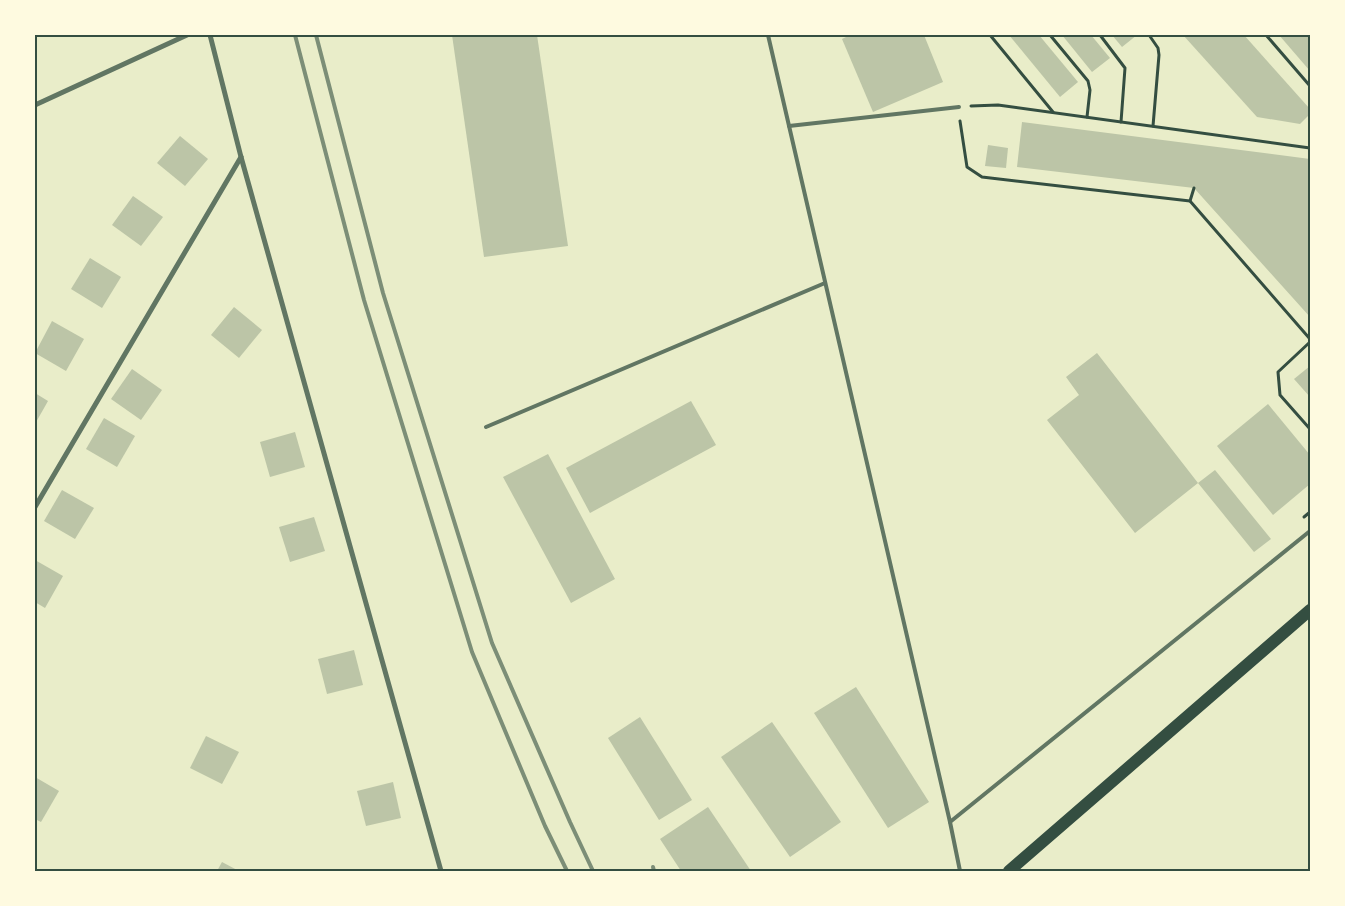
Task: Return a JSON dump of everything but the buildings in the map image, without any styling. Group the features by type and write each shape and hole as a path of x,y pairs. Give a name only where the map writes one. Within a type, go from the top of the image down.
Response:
{"main road":[{"path":"1009,871 1310,610"}],"street":[{"path":"35,105 187,35"},
{"path":"210,35 241,157 441,871"},
{"path":"35,507 241,157"}],"lane":[{"path":"768,35 960,871"},
{"path":"789,126 959,107"},
{"path":"486,427 825,283"},
{"path":"950,822 1310,530"}],"path":[{"path":"990,35 1054,112"},
{"path":"1050,35 1088,81 1090,90 1087,118"},
{"path":"1100,35 1125,68 1121,122"},
{"path":"1149,35 1158,48 1159,56 1153,126"},
{"path":"1266,35 1310,86"},
{"path":"1310,148 998,105 959,107 967,167 982,177 1190,201 1310,340 1278,372 1280,396 1310,429"},
{"path":"1190,201 1194,188"}],"railway":[{"path":"295,35 364,300 472,652 545,826 567,871"},
{"path":"316,35 383,293 492,643 593,871"},
{"path":"653,867 654,871"}]}
